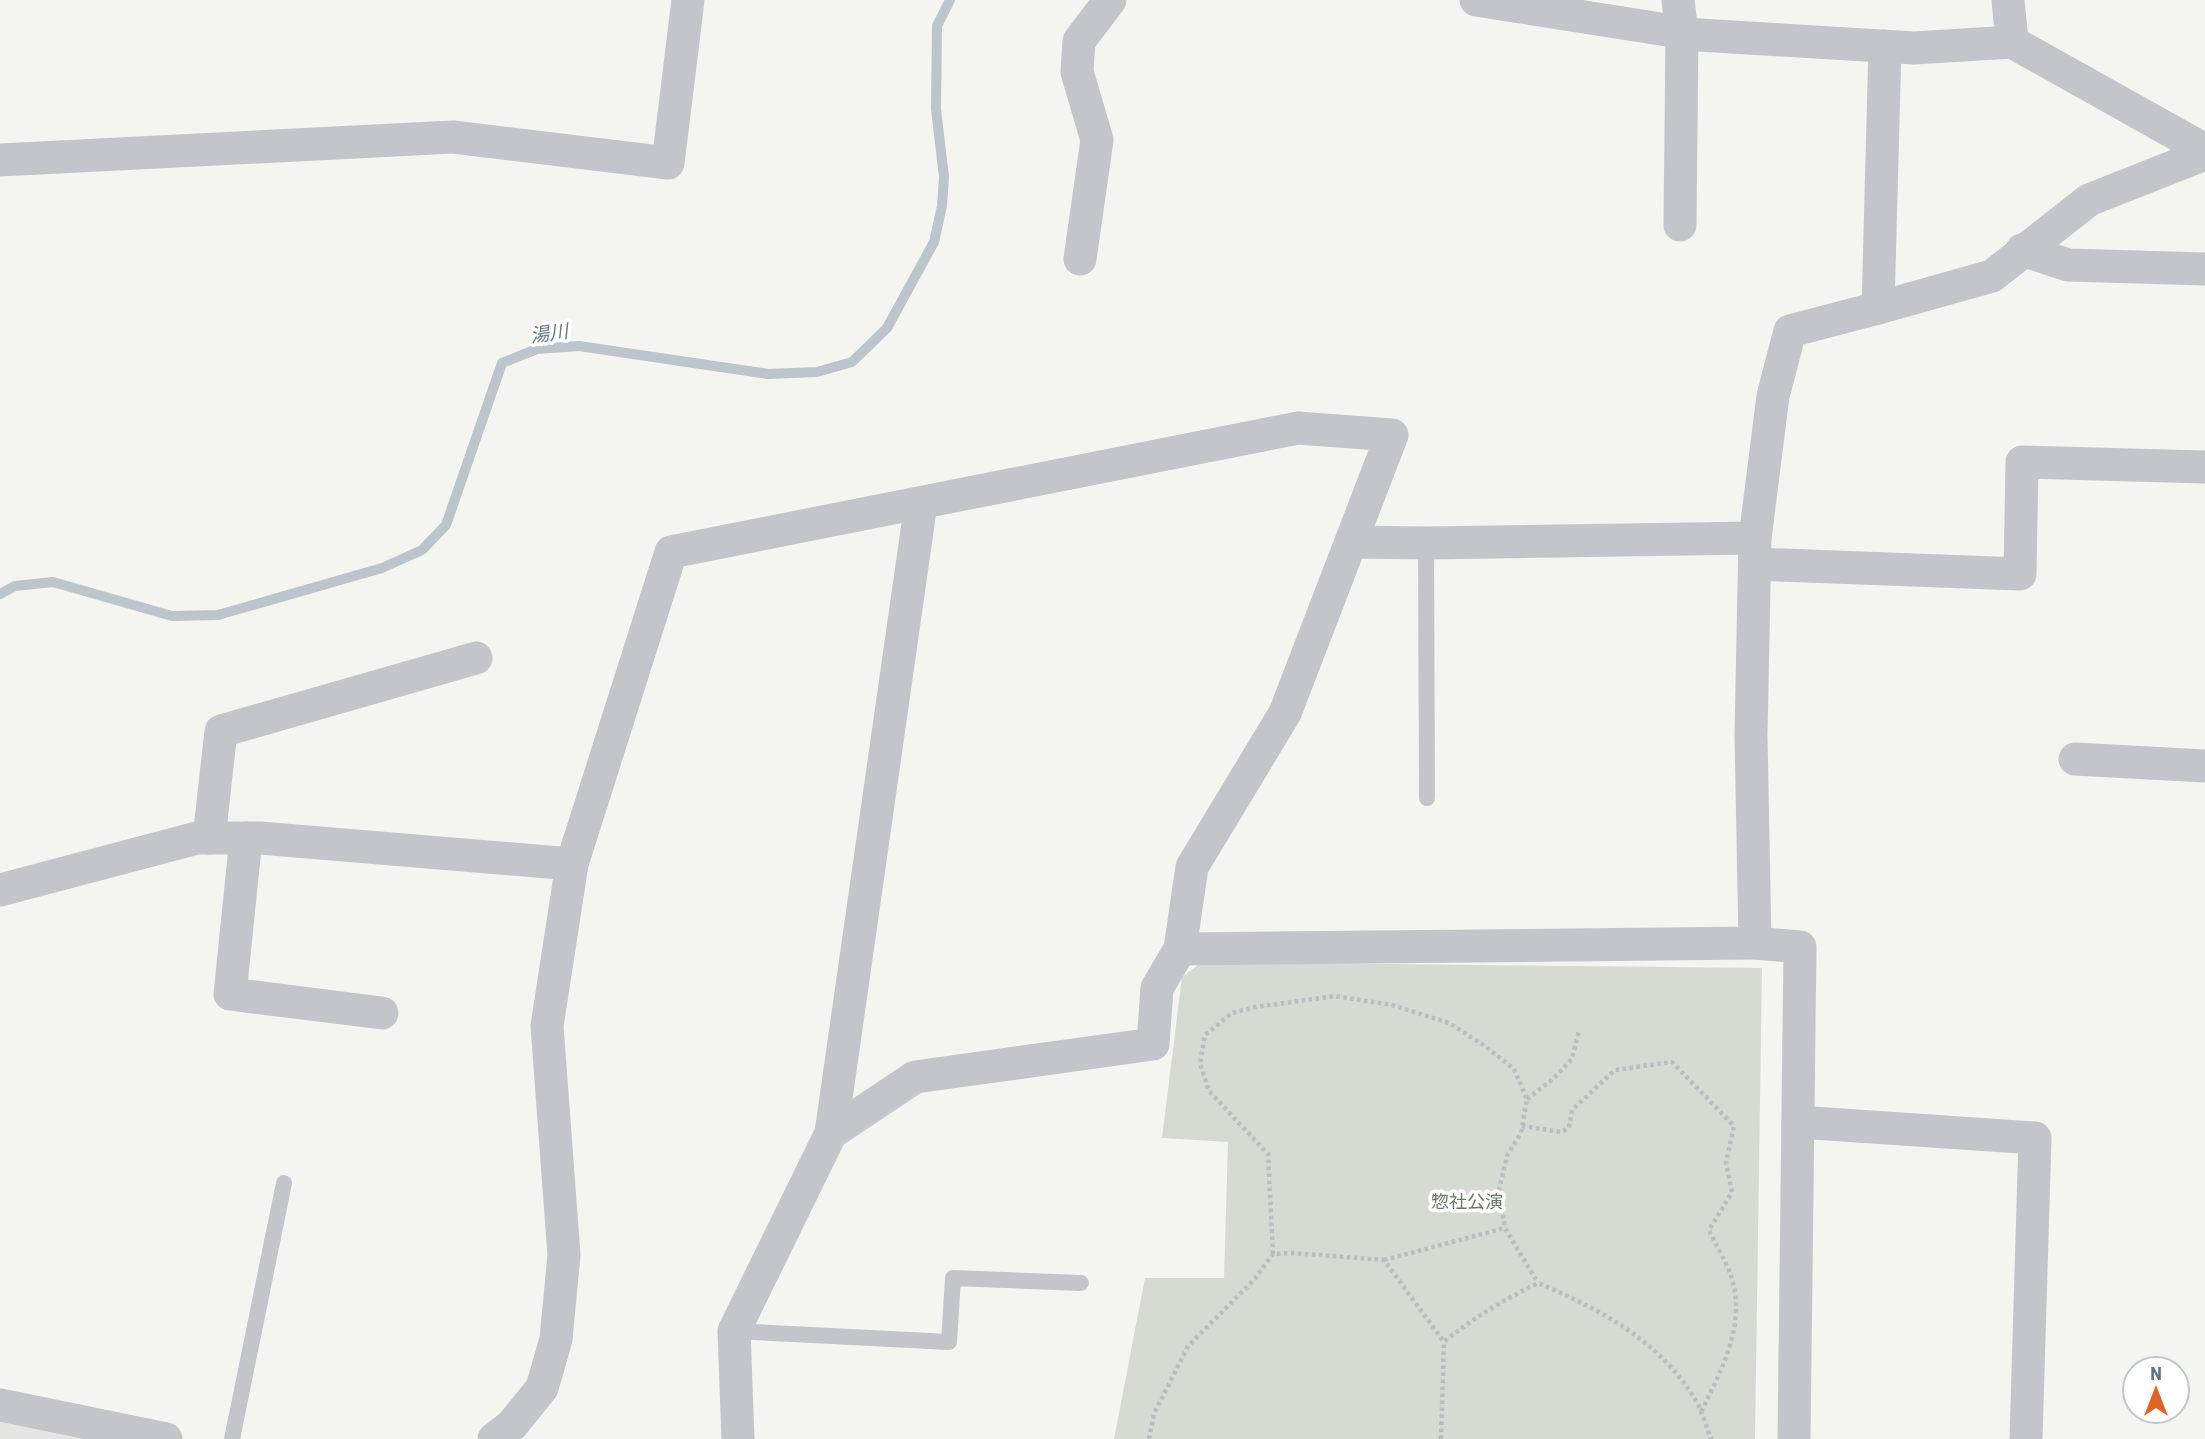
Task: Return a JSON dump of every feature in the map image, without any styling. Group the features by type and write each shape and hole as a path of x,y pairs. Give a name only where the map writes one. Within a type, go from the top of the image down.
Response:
{"street":[{"path":"0,160 453,136 668,163 688,0"},
{"path":"1080,259 1097,140 1077,72 1079,41 1110,0"},
{"path":"1476,0 1682,33 1914,48 2012,42 2205,152"},
{"path":"1678,0 1682,33 1680,225"},
{"path":"2008,0 2012,42"},
{"path":"1878,309 1885,46"},
{"path":"1755,943 1751,735 1755,551 1773,396 1790,331 1992,276 2089,200 2205,152"},
{"path":"2022,250 2067,265 2205,269"},
{"path":"511,1434 542,1388 556,1339 564,1255 547,1027 572,864 671,552 1297,428 1392,435 1285,713 1192,867 1180,948 1157,988 1153,1044 915,1077 831,1133"},
{"path":"1352,542 1755,551 2020,574 2022,462 2205,467"},
{"path":"738,1439 734,1331 831,1133 921,503"},
{"path":"209,838 221,732 476,658"},
{"path":"2075,759 2205,766"},
{"path":"0,890 197,838 246,838 572,864"},
{"path":"246,838 230,994 382,1013"},
{"path":"1180,948 1755,943 1800,947 1794,1439"},
{"path":"1798,1122 2035,1138 2026,1439"},
{"path":"0,1405 166,1439"}],"lane":[{"path":"1426,544 1427,798"},
{"path":"232,1439 284,1183"},
{"path":"734,1331 949,1342 953,1278 1081,1283"}],"path":[{"path":"1149,1439 1154,1414 1188,1346 1254,1280 1273,1254 1268,1154 1209,1091 1200,1063 1205,1035 1232,1013 1255,1007 1335,996 1392,1005 1449,1023 1514,1069 1527,1100 1521,1133 1507,1156 1499,1190 1505,1228 1538,1283 1570,1296 1640,1336 1672,1368 1696,1401 1711,1439"},
{"path":"1527,1100 1572,1059 1579,1030"},
{"path":"1522,1126 1560,1132 1569,1128 1572,1110 1615,1070 1672,1062 1734,1126 1726,1163 1732,1192 1709,1230 1732,1278 1737,1309 1732,1339 1701,1412"},
{"path":"1273,1254 1384,1260 1505,1228"},
{"path":"1384,1260 1444,1342 1441,1439"},
{"path":"1444,1342 1488,1309 1538,1283"}],"shaded area":[{"path":"0,1421 97,1439 0,1439"}],"green space":[{"name":"惣社公演","path":"1202,962 1762,968 1755,1439 1114,1439 1145,1278 1224,1278 1228,1142 1162,1138 1182,977"}],"waterway":[{"name":"湯川","path":"0,594 15,586 53,582 172,616 218,615 382,568 422,550 446,525 502,363 537,349 579,346 768,374 817,372 852,362 887,328 934,242 942,206 944,177 936,109 937,26 950,0"}]}
